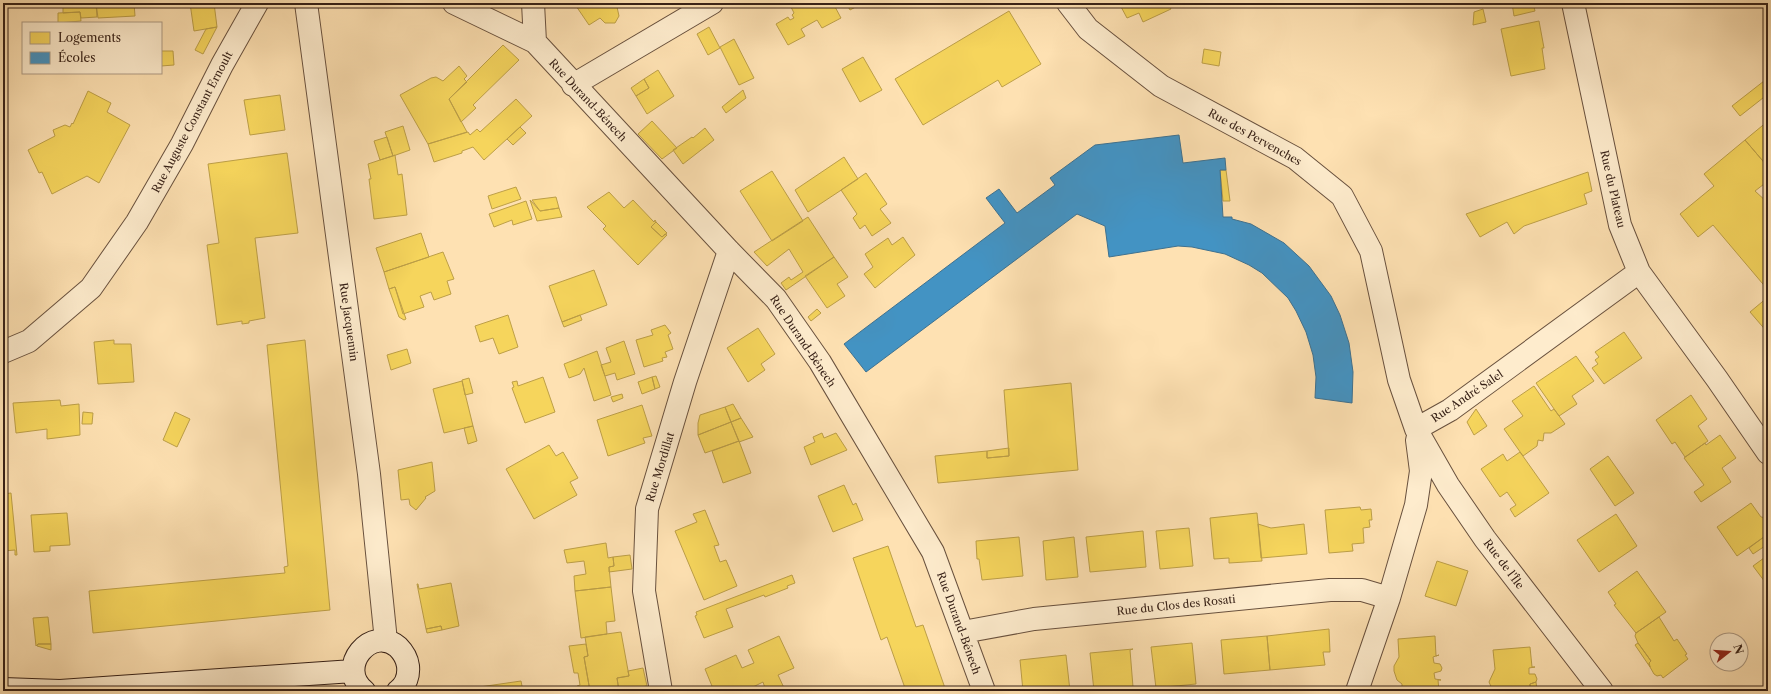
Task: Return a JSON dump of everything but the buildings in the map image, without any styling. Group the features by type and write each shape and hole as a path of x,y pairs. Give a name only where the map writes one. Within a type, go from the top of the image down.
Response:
{"street":[{"name":"Rue Auguste Constant Ernoult","path":"3,352 29,341 91,288 137,222 182,144 222,65 257,3"},
{"name":"Rue Jacquemin","path":"306,3 369,474 386,641"},
{"name":"Rue Durand-Bénech","path":"454,3 535,42 573,85 776,299 820,362 933,552 984,691"},
{"path":"533,3 535,42"},
{"path":"573,85 712,3"},
{"name":"Rue des Pervenches","path":"1068,3 1088,28 1161,86 1295,158 1342,196 1371,251 1399,380 1416,429"},
{"name":"Rue du Plateau","path":"1573,3 1620,225 1639,272 1717,379 1768,453"},
{"name":"Rue Mordillat","path":"661,691 644,591 647,509 685,382 729,251"},
{"name":"Rue André Salel","path":"1416,429 1450,410 1639,272"},
{"path":"1357,691 1390,598 1416,505 1421,471 1416,429"},
{"name":"Rue de l'Île","path":"1416,429 1448,485 1485,539 1602,691"},
{"name":"Rue du Clos des Rosati","path":"962,632 1034,619 1330,590 1362,590 1390,598"},
{"path":"364,691 355,682 353,671 355,659 362,648 373,642 386,641 399,648 407,661 408,671 406,681 400,691"},
{"path":"3,689 60,691 353,671"}]}
